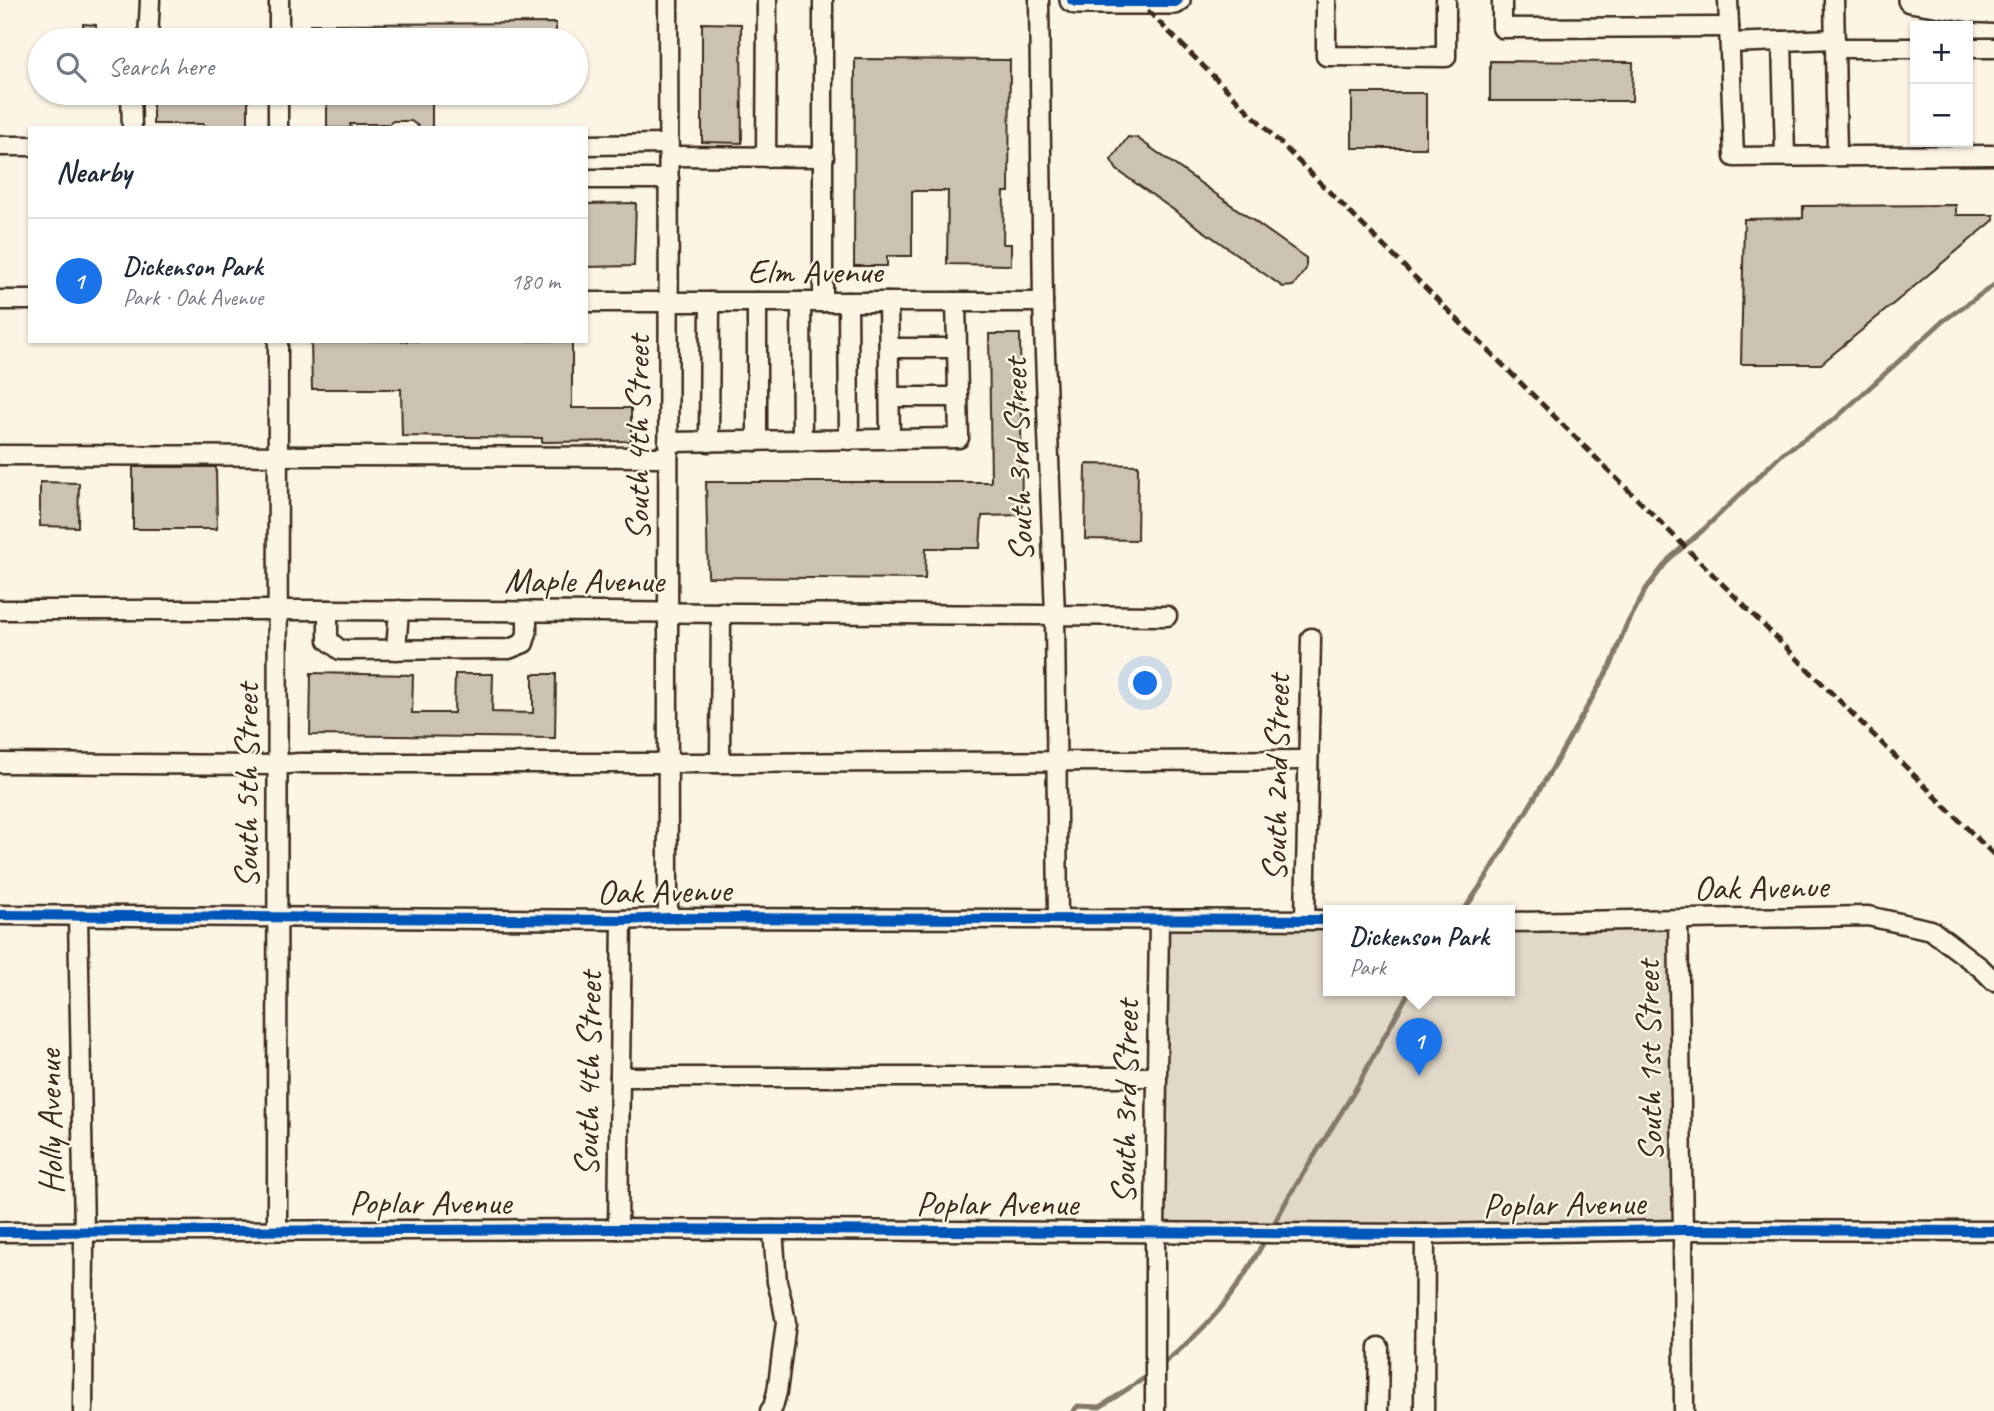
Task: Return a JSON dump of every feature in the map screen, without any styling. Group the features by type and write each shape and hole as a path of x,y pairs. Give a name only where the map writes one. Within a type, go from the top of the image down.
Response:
{"main road":[{"path":"1072,0 1178,0"},
{"path":"1910,0 1994,11"}],"street":[{"path":"149,28 150,0"},
{"path":"279,0 279,28"},
{"name":"South 4th Street","path":"668,0 668,918"},
{"path":"766,157 767,0"},
{"path":"823,0 823,302"},
{"name":"South 3rd Street","path":"1039,0 1043,302 1055,615 1058,919"},
{"path":"1326,0 1326,56 1419,57 1446,57 1446,0"},
{"path":"1502,0 1502,28 1729,35 1782,41 1910,48"},
{"path":"1728,0 1734,157 1994,155"},
{"path":"1834,0 1837,155"},
{"path":"1782,41 1786,156"},
{"path":"1973,48 1994,48"},
{"path":"131,105 132,126"},
{"path":"278,105 278,126"},
{"path":"588,145 766,157 824,157"},
{"path":"0,146 28,146"},
{"path":"588,179 669,179"},
{"path":"0,300 28,300"},
{"name":"Elm Avenue","path":"588,302 1043,302"},
{"path":"709,442 710,302"},
{"path":"757,302 757,441"},
{"path":"801,302 802,441"},
{"path":"848,302 849,440"},
{"path":"888,302 891,439"},
{"path":"0,455 277,456 668,450 709,442 959,438 956,302"},
{"name":"South 5th Street","path":"277,1230 278,343"},
{"path":"889,348 957,348"},
{"path":"890,397 958,397"},
{"name":"Maple Avenue","path":"0,610 1167,616"},
{"path":"328,610 328,640 340,650 509,649 524,643 527,611"},
{"path":"396,650 399,610"},
{"path":"720,763 721,612"},
{"name":"South 2nd Street","path":"1305,919 1311,638"},
{"path":"0,763 277,765 1308,760"},
{"name":"Oak Avenue","path":"0,915 622,920 1323,920"},
{"name":"Holly Avenue","path":"78,916 84,1232 83,1411"},
{"name":"Oak Avenue","path":"1515,922 1868,916 1931,930 1994,981"},
{"name":"South 4th Street","path":"618,1229 622,920"},
{"name":"South 3rd Street","path":"1155,1411 1154,1231 1159,920"},
{"name":"South 1st Street","path":"1678,920 1684,1411"},
{"path":"620,1077 1157,1077"},
{"name":"Poplar Avenue","path":"0,1232 618,1229 1425,1234 1683,1230 1994,1231"},
{"path":"770,1411 778,1392 786,1323 777,1282 773,1230"},
{"path":"1424,1411 1425,1234"},
{"path":"1378,1411 1379,1347"}],"shaded area":[{"path":"1159,920 1323,921 1323,996 1515,996 1515,921 1678,920 1683,1230 1155,1231"}],"building":[{"path":"556,23 556,28 310,28 310,24"},
{"path":"702,23 741,24 742,143 702,142"},
{"path":"83,24 96,25 96,28 83,28"},
{"path":"855,59 1010,60 1009,192 1004,192 1003,244 1011,244 1011,265 947,264 948,191 912,191 912,256 887,256 887,266 854,266"},
{"path":"1490,61 1633,62 1632,101 1490,101"},
{"path":"1352,93 1426,93 1426,148 1352,148"},
{"path":"153,105 248,105 248,126 153,124"},
{"path":"327,105 432,105 432,126 418,126 411,121 393,121 389,124 327,126"},
{"path":"1128,137 1137,138 1306,258 1306,269 1293,286 1283,287 1117,170 1111,160"},
{"path":"636,203 634,266 588,267 588,204"},
{"path":"1956,205 1956,215 1994,215 1994,220 1821,364 1741,364 1744,219 1803,218 1803,206"},
{"path":"989,334 1020,334 1022,515 982,516 980,548 926,548 925,579 708,577 706,482 991,482"},
{"path":"311,343 572,343 572,408 631,408 631,441 542,442 542,438 402,436 401,389 312,389"},
{"path":"1086,464 1138,465 1137,540 1085,539"},
{"path":"133,467 216,467 217,529 133,529"},
{"path":"40,482 79,483 78,527 40,526"},
{"path":"311,673 413,675 412,713 454,713 455,674 493,674 492,712 533,713 533,674 556,674 555,738 310,735"}],"waterway":[{"path":"1467,905 1552,769 1612,663 1625,628 1646,589 1669,559 1783,453 1835,419 1943,321 1994,285"},
{"path":"1271,1229 1354,1092 1407,996"},
{"path":"1160,1366 1208,1323 1244,1276 1266,1238"},
{"path":"1073,1411 1078,1406 1100,1407 1149,1375"}],"railway":[{"path":"1137,0 1994,855"}],"cycle path":[{"path":"1072,0 1178,0"},
{"path":"0,915 622,920 1323,920"},
{"path":"0,1232 618,1229 1425,1234 1683,1230 1994,1231"}],"place":[{"name":"Dickenson Park","path":"1419,1076"}]}
